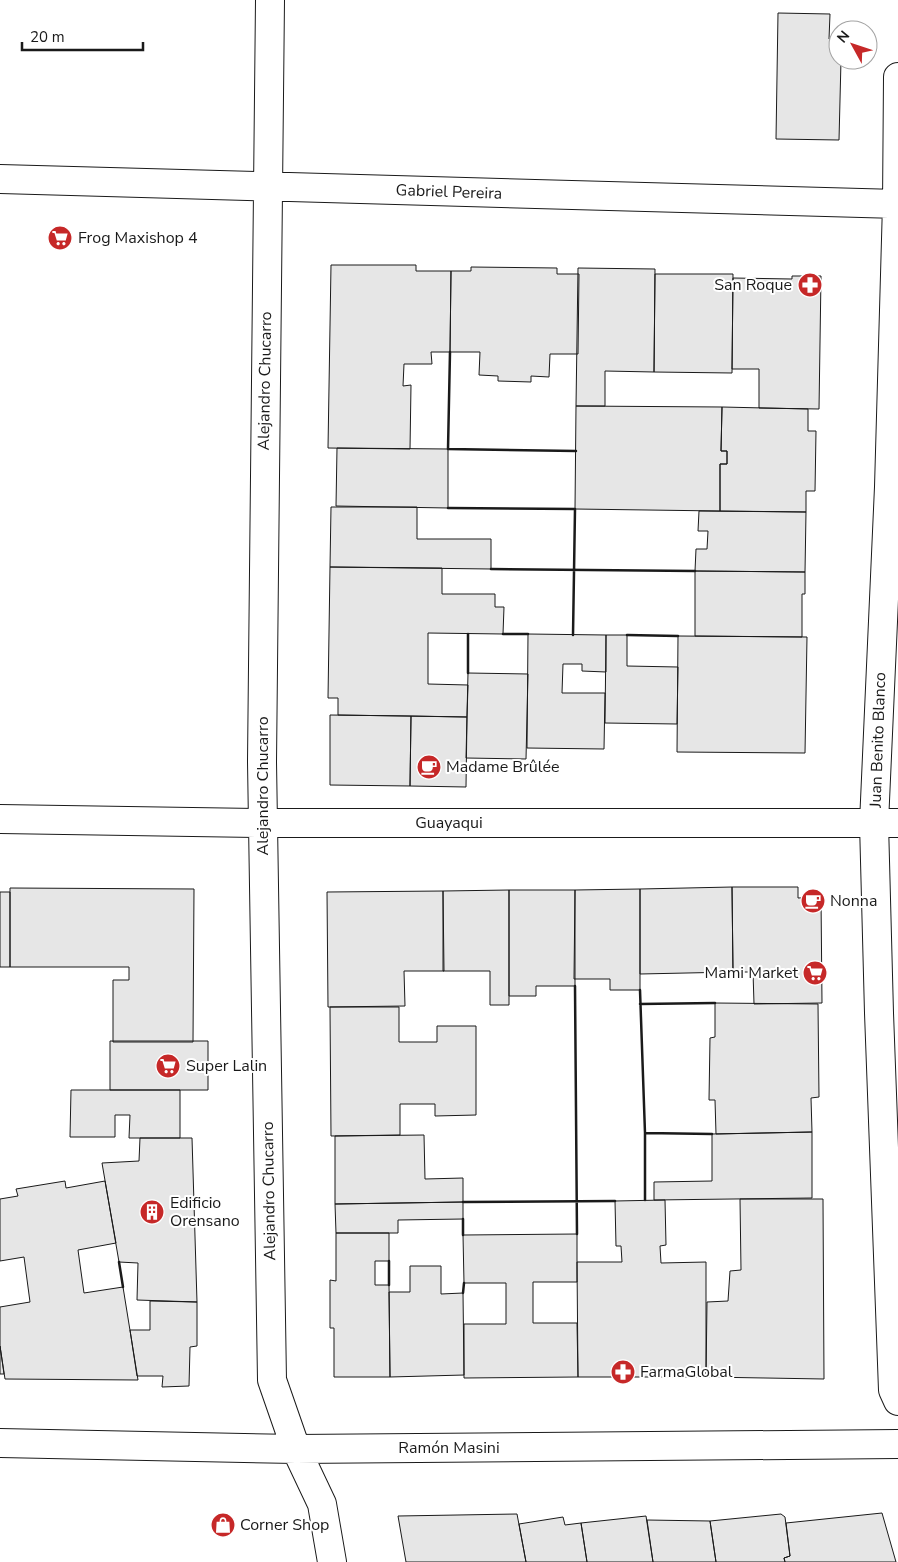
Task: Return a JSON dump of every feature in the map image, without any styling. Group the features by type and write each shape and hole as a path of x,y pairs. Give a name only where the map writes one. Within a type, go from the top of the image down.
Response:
{"street":[{"name":"Alejandro Chucarro","path":"270,0 262,742 272,1380 296,1449 322,1504 332,1562"},
{"name":"Juan Benito Blanco","path":"898,77 886,823 893,1390 898,1401"},
{"name":"Gabriel Pereira","path":"0,179 897,204"},
{"name":"Guayaqui","path":"0,819 263,823 886,823"},
{"name":"Ramón Masini","path":"0,1443 296,1449 898,1444"}],"building":[{"path":"778,13 830,14 830,20 828,20 828,70 841,70 839,140 776,139"},
{"path":"331,265 416,265 416,271 451,271 450,352 431,352 432,364 404,364 403,386 411,385 410,449 328,448"},
{"path":"471,267 557,268 557,274 579,274 578,354 550,354 549,377 531,376 531,382 498,381 498,376 479,375 480,352 450,352 451,271 471,271"},
{"path":"578,268 655,269 654,372 605,371 605,406 576,406"},
{"path":"655,274 733,274 732,373 654,372"},
{"path":"792,276 821,276 819,409 759,408 759,369 732,369 733,278 792,279"},
{"path":"576,406 722,407 721,451 727,451 727,464 720,464 720,511 575,509"},
{"path":"722,407 808,409 808,431 816,431 815,491 806,491 806,512 720,511 720,464 727,464 727,451 721,451"},
{"path":"337,448 448,449 448,508 336,506"},
{"path":"331,507 417,507 417,539 491,539 491,569 330,567"},
{"path":"699,511 806,512 805,572 695,571 696,549 707,549 708,531 698,531"},
{"path":"330,567 442,568 442,594 495,594 495,607 504,607 503,634 428,633 428,684 468,685 467,717 338,715 338,698 328,698"},
{"path":"695,571 805,572 805,594 802,594 802,637 695,636"},
{"path":"528,634 606,635 606,672 582,671 582,664 563,664 562,693 605,693 604,749 527,748"},
{"path":"606,635 627,635 627,666 678,667 677,724 605,723"},
{"path":"678,636 807,637 805,753 677,752"},
{"path":"468,673 528,674 526,759 466,758"},
{"path":"330,715 411,716 410,786 330,785"},
{"path":"411,716 467,717 466,787 410,786"},
{"path":"732,887 798,887 798,898 821,897 822,1003 754,1004 753,972 733,972"},
{"path":"732,887 733,972 640,974 640,889"},
{"path":"10,888 194,889 193,1042 113,1042 113,980 129,980 129,967 10,967"},
{"path":"640,889 640,990 610,990 610,979 574,979 575,890"},
{"path":"509,890 509,1005 490,1005 490,971 443,971 443,891"},
{"path":"509,890 575,890 575,986 536,986 536,996 509,996"},
{"path":"443,891 444,971 404,971 405,1006 328,1007 327,892"},
{"path":"0,892 10,892 10,967 0,967"},
{"path":"715,1003 818,1004 819,1097 811,1098 812,1132 716,1134 715,1100 709,1100 710,1038 715,1037"},
{"path":"330,1007 399,1007 399,1042 437,1042 437,1026 476,1026 476,1115 435,1116 435,1104 400,1104 400,1135 331,1136"},
{"path":"110,1041 208,1041 208,1090 110,1090"},
{"path":"71,1090 180,1090 180,1138 129,1138 130,1115 115,1115 115,1137 70,1137"},
{"path":"812,1132 812,1198 654,1200 654,1182 712,1181 712,1134"},
{"path":"424,1135 425,1179 463,1178 463,1202 335,1204 335,1136"},
{"name":"Edificio Orensano","path":"140,1138 192,1138 197,1302 137,1300 138,1263 119,1262 102,1163 139,1161"},
{"path":"65,1181 66,1188 105,1181 116,1243 78,1250 84,1293 123,1287 138,1380 5,1379 0,1346 0,1307 30,1302 24,1257 0,1261 0,1199 18,1196 16,1189"},
{"path":"740,1199 823,1199 824,1379 706,1377 707,1302 728,1301 730,1271 741,1270"},
{"path":"665,1200 666,1245 660,1246 661,1263 706,1262 706,1377 578,1377 577,1262 622,1262 621,1246 616,1246 615,1201"},
{"path":"463,1202 463,1219 398,1220 398,1233 336,1233 335,1204"},
{"path":"336,1233 389,1233 389,1261 375,1261 375,1285 389,1285 390,1377 334,1377 334,1328 330,1328 330,1280 336,1281"},
{"path":"577,1234 577,1282 533,1282 533,1323 577,1323 578,1377 464,1378 464,1324 506,1324 506,1283 464,1283 463,1235"},
{"path":"410,1266 441,1266 441,1294 463,1293 464,1375 390,1377 389,1292 410,1292"},
{"path":"150,1301 197,1302 197,1346 190,1347 189,1386 162,1387 163,1376 137,1376 130,1330 150,1330"},
{"path":"0,1346 4,1374 0,1374"},
{"path":"882,1513 896,1562 785,1562 784,1558 790,1556 786,1523"},
{"path":"517,1514 526,1562 406,1562 398,1516"},
{"path":"781,1514 785,1517 790,1556 784,1558 785,1562 716,1562 710,1521"},
{"path":"646,1516 653,1562 587,1562 581,1523"},
{"path":"563,1517 565,1525 581,1523 587,1562 526,1562 519,1524"},
{"path":"647,1520 710,1521 716,1562 653,1562"}],"wall":[{"path":"450,352 448,449 576,451"},
{"path":"448,508 575,509 573,635"},
{"path":"491,569 695,571"},
{"path":"468,634 468,673"},
{"path":"503,634 528,634"},
{"path":"627,635 678,636"},
{"path":"575,986 577,1234"},
{"path":"640,990 645,1133 645,1200"},
{"path":"640,1004 715,1003"},
{"path":"645,1133 712,1134"},
{"path":"463,1202 615,1201"},
{"path":"463,1219 463,1235"},
{"path":"389,1261 389,1285"},
{"path":"119,1262 123,1287"},
{"path":"463,1293 464,1283"}],"place":[{"name":"Frog Maxishop 4","path":"60,238"},
{"name":"San Roque","path":"810,285"},
{"name":"Madame Brûlée","path":"429,767"},
{"name":"Nonna","path":"813,901"},
{"name":"Mami Market","path":"815,973"},
{"name":"Super Lalin","path":"168,1066"},
{"name":"Edificio Orensano","path":"152,1212"},
{"name":"FarmaGlobal","path":"623,1372"},
{"name":"Corner Shop","path":"223,1525"}]}
